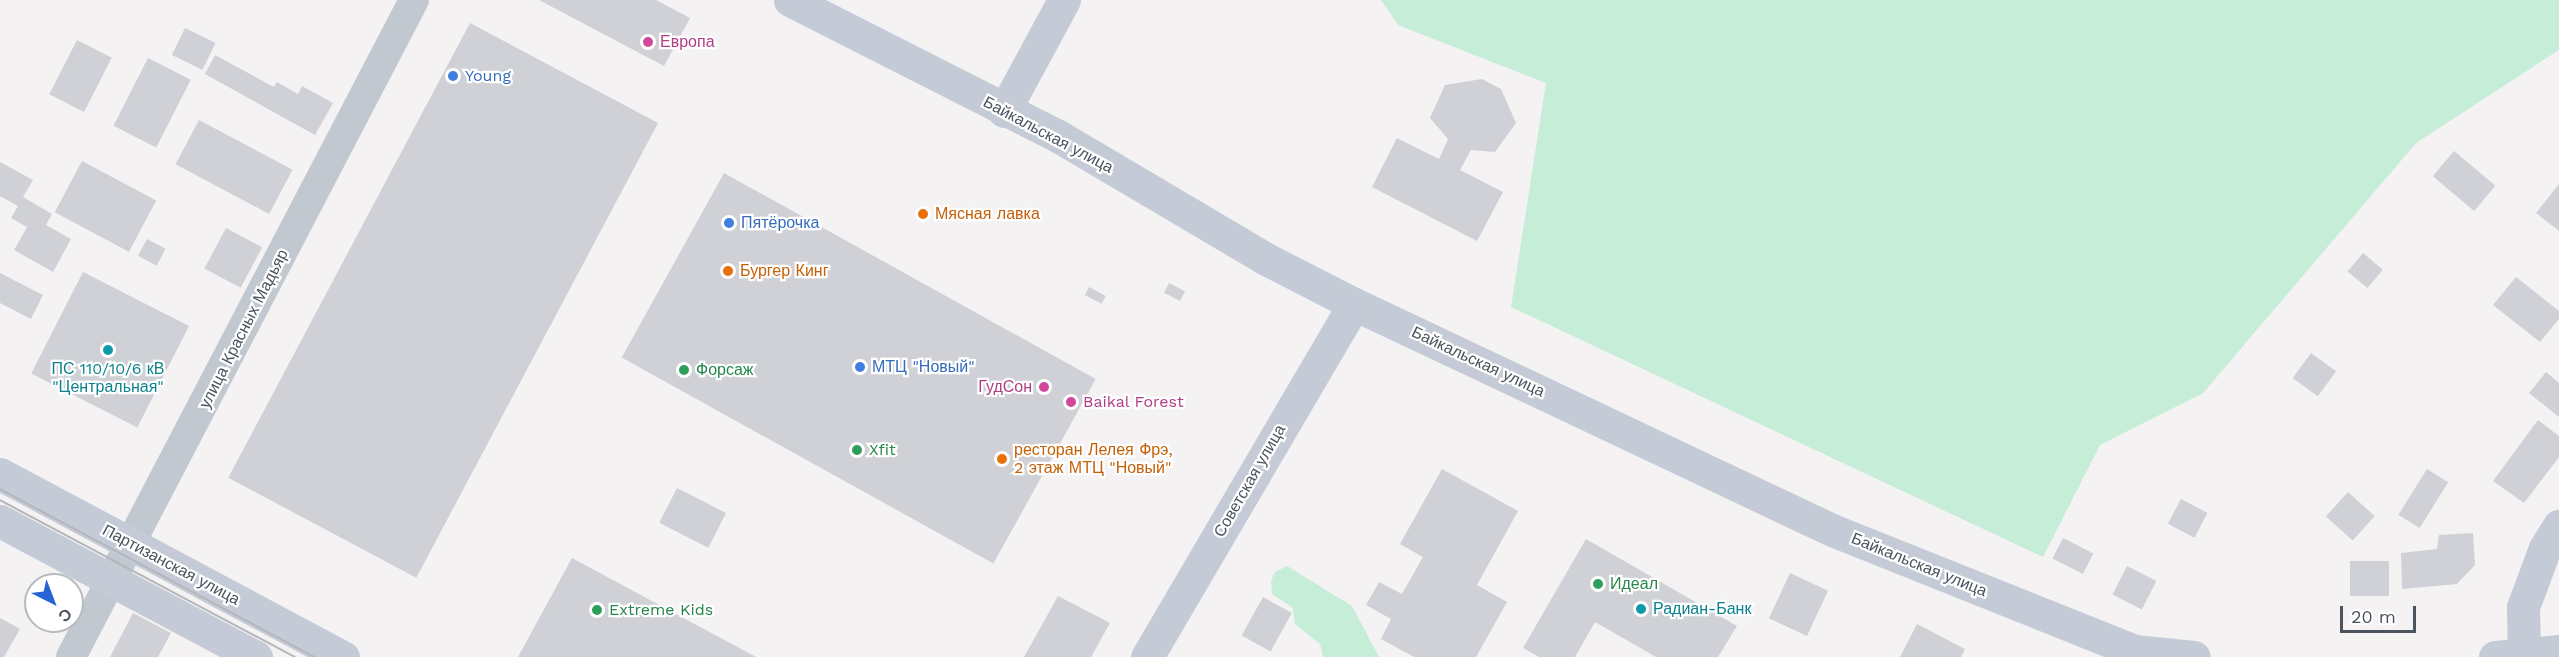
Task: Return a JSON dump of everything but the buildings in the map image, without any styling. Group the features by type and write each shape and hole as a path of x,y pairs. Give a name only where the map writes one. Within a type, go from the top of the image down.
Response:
{"street":[{"name":"улица Красных Мадьяр","path":"71,657 113,581 414,0"},
{"name":"Байкальская улица","path":"790,0 1004,111 1058,136 1264,258 1354,304 1832,530 2134,651 2194,657"},
{"path":"1004,111 1064,0"},
{"name":"Советская улица","path":"1147,657 1354,304"},
{"name":"Партизанская улица","path":"0,474 343,657"},
{"path":"0,521 256,657"},
{"path":"2559,526 2546,548 2523,607 2514,656 2559,651"}],"green space":[{"path":"1381,0 2559,0 2559,50 2416,143 2203,393 2100,445 2043,557 1511,307 1546,83 1398,25"},
{"path":"1287,566 1352,606 1379,657 1323,657 1320,644 1295,624 1293,608 1272,594 1271,581 1275,572"}],"tram line":[{"path":"0,489 314,657"},
{"path":"0,500 295,657"}],"place":[{"name":"Европа","path":"648,42"},
{"name":"Young","path":"453,76"},
{"name":"Мясная лавка","path":"923,214"},
{"name":"Пятёрочка","path":"729,223"},
{"name":"Бургер Кинг","path":"728,271"},
{"name":"ПС 110/10/6 кВ \"Центральная\"","path":"108,350"},
{"name":"МТЦ \"Новый\"","path":"860,367"},
{"name":"Форсаж","path":"684,370"},
{"name":"ГудСон","path":"1044,387"},
{"name":"Baikal Forest","path":"1071,402"},
{"name":"Xfit","path":"857,450"},
{"name":"ресторан Лелея Фрэ, 2 этаж МТЦ \"Новый\"","path":"1002,459"},
{"name":"Идеал","path":"1598,584"},
{"name":"Радиан-Банк","path":"1641,609"},
{"name":"Extreme Kids","path":"597,610"}]}
